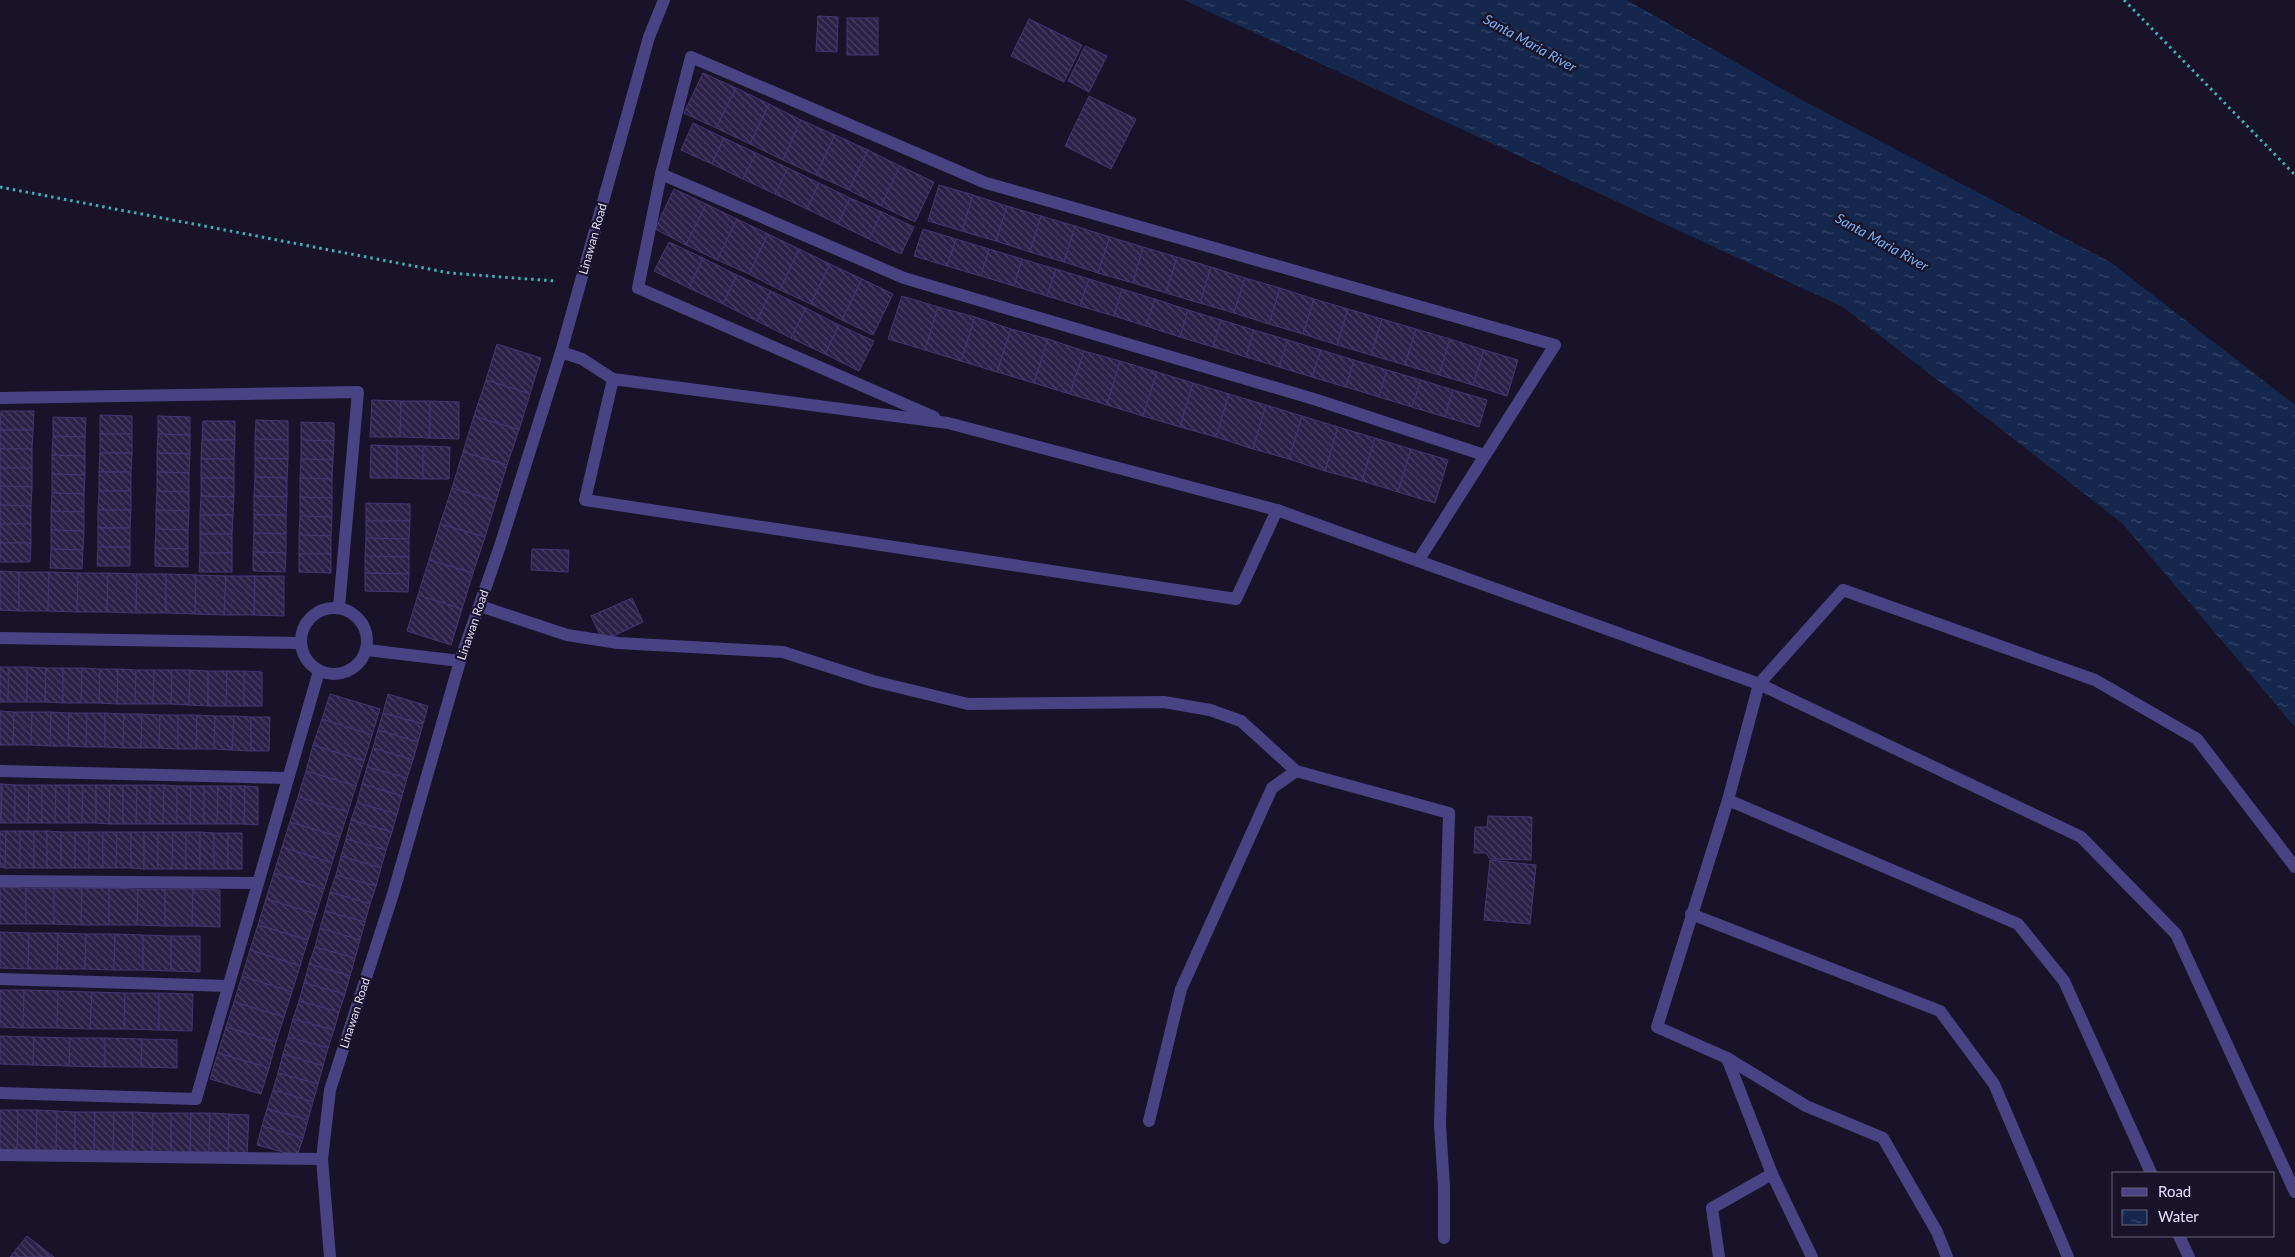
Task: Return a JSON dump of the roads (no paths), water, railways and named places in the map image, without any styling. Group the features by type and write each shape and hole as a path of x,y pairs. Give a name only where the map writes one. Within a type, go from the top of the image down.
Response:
{"street":[{"name":"Linawan Road","path":"330,1257 322,1160 330,1090 393,894 460,661 480,606 561,352 649,37 664,0"},
{"path":"948,423 638,288 661,174 690,57 986,183 1555,345 1418,561"},
{"path":"661,174 904,278 1307,397 1484,455"},
{"path":"561,352 582,359 613,379 948,423 1277,510 1759,684 2081,837 2176,934 2295,1192"},
{"path":"613,379 585,500 1236,599 1277,510"},
{"path":"0,398 358,392 339,607"},
{"path":"1947,1257 1937,1232 1883,1138 1806,1106 1727,1058 1657,1026 1728,800 1759,684 1843,590 2095,680 2197,739 2295,867"},
{"path":"480,606 567,635 618,643 782,652 873,682 968,704 1164,702 1210,710 1241,721 1296,771 1449,813 1440,1125 1444,1187 1444,1238"},
{"path":"339,607 357,615 367,630 368,650 357,666 339,674 319,671 310,664 303,654 300,643 303,628 311,616 324,608 339,607"},
{"path":"0,638 300,643"},
{"path":"368,650 460,661"},
{"path":"0,1093 196,1099 319,671"},
{"path":"0,771 287,778"},
{"path":"1149,1121 1181,989 1272,788 1296,771"},
{"path":"1728,800 2018,924 2064,981 2151,1172"},
{"path":"0,881 258,883"},
{"path":"1691,914 1940,1011 1994,1084 2068,1257"},
{"path":"0,978 228,986"},
{"path":"1727,1058 1772,1174 1812,1257"},
{"path":"0,1155 322,1160"},
{"path":"1719,1257 1712,1208 1772,1174"},
{"path":"2179,1237 2189,1257"}],"water":[{"name":"Santa Maria River","path":"1184,0 1627,0 1798,98 2110,262 2295,405 2295,727 2122,523 1843,307"}]}
